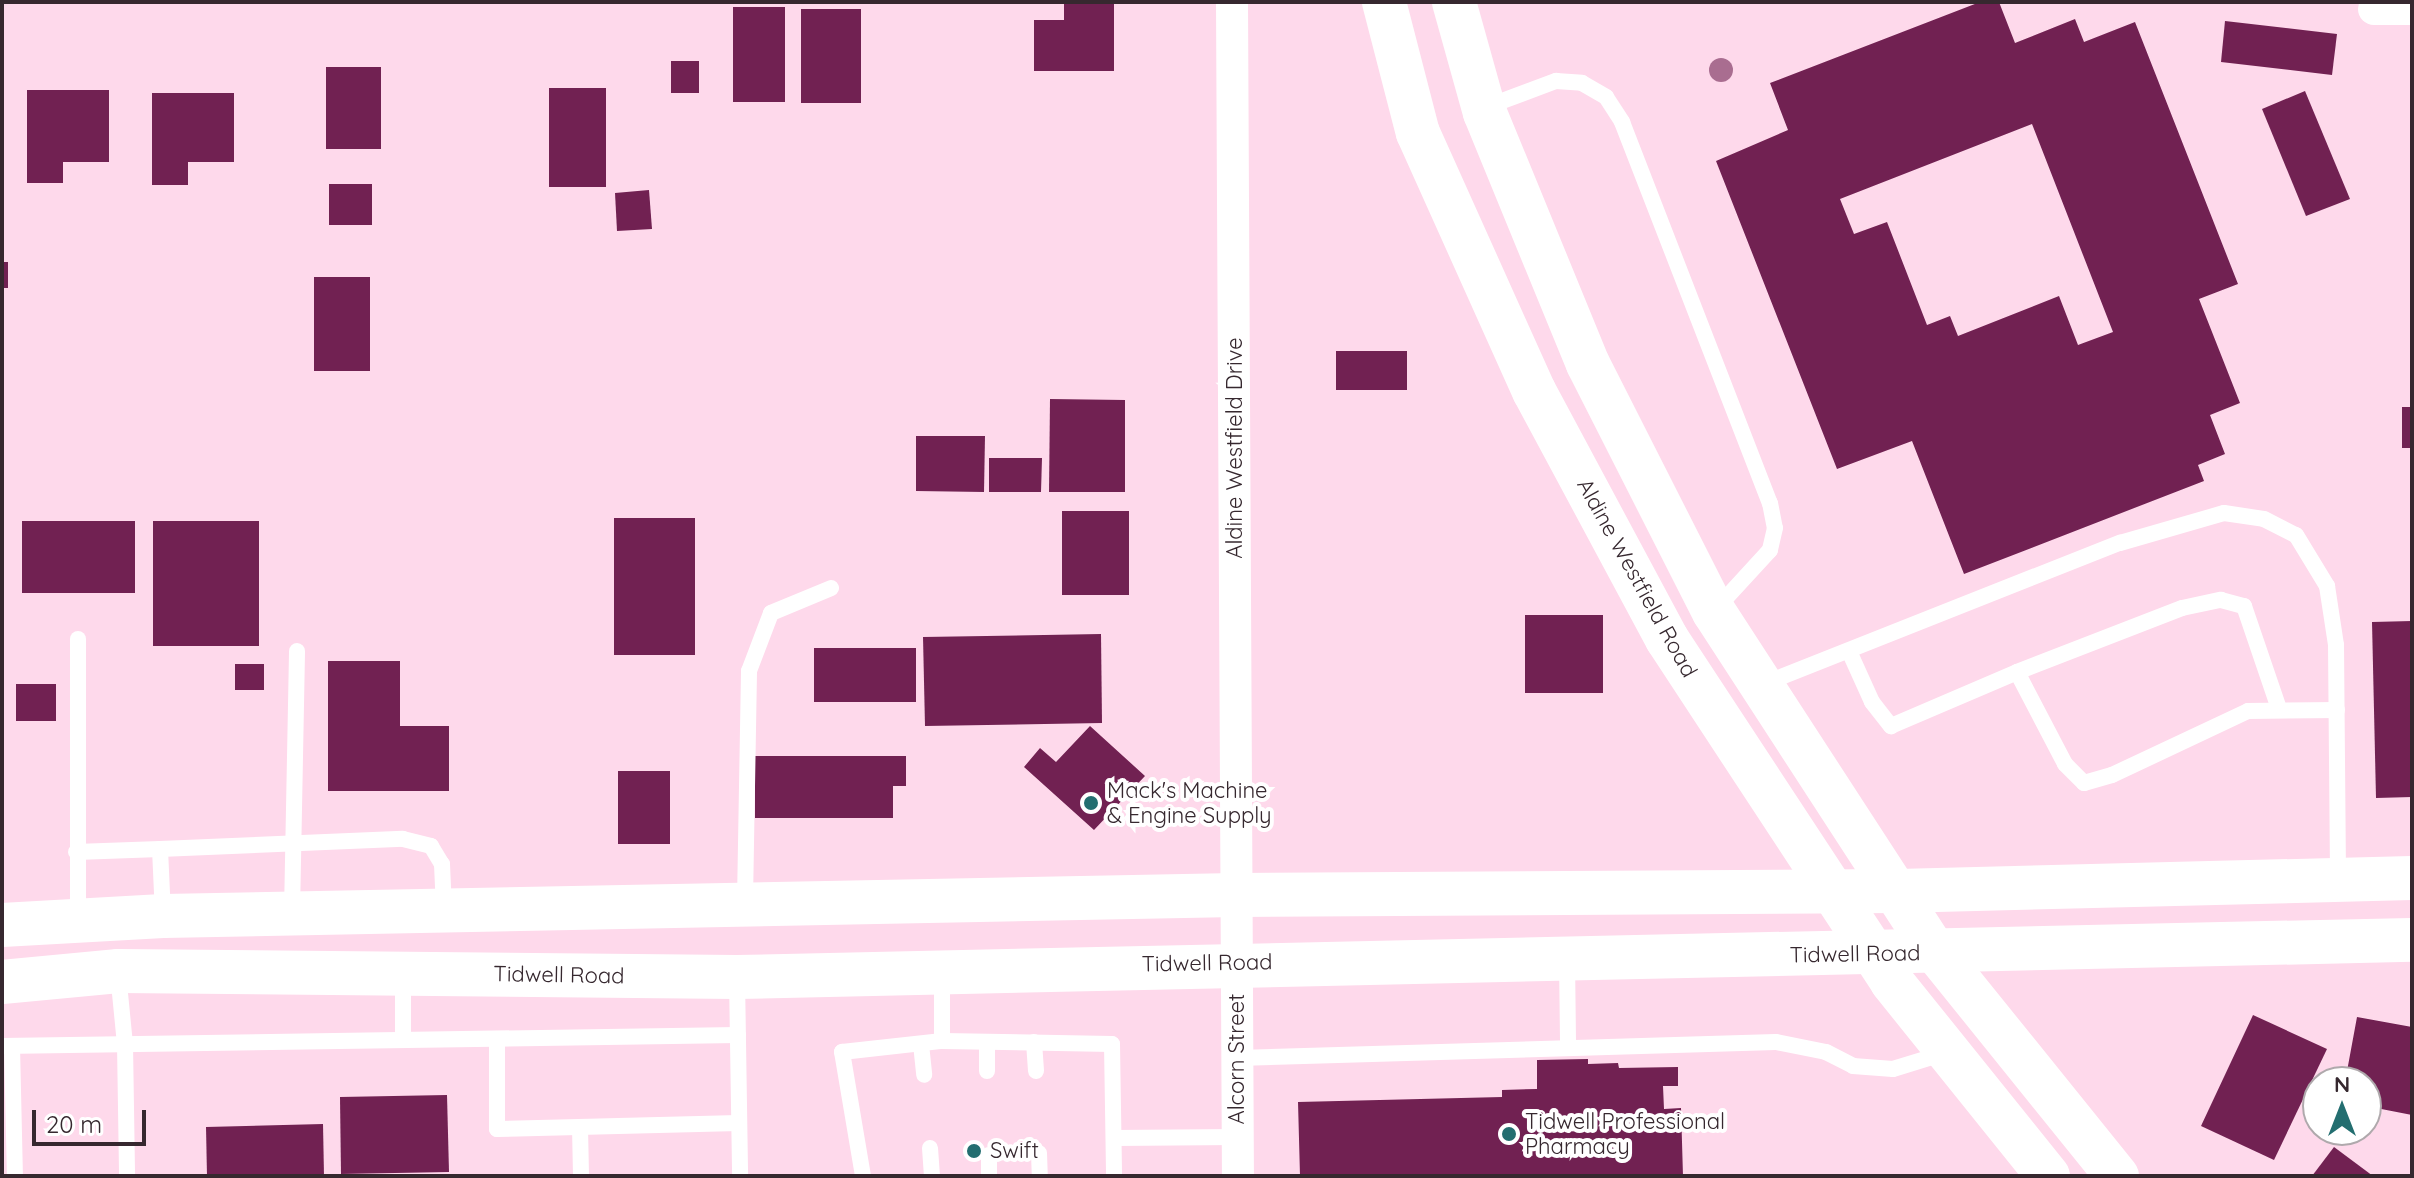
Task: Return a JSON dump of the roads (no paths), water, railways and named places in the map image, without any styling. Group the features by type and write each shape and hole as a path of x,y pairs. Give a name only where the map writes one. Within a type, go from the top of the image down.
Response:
{"main road":[{"name":"Aldine Westfield Road","path":"1384,2 1418,133 1534,391 1667,639 1835,892 1872,954 2048,1176"},
{"path":"1454,2 1483,108 1588,364 1714,612 1937,953 2117,1176"},
{"path":"1534,391 1588,364"},
{"path":"2,925 163,916 1236,895 1835,892 2412,878"},
{"path":"737,977 745,907"},
{"path":"97,919 118,971"},
{"name":"Tidwell Road","path":"2,982 118,971 737,977 1236,962 1937,953 2412,940"}],"street":[{"name":"Aldine Westfield Drive","path":"1232,2 1236,895"},
{"path":"2374,9 2412,9"},
{"name":"Alcorn Street","path":"1236,895 1238,1176"}],"lane":[{"path":"1483,108 1556,81 1582,83 1606,97 1622,122 1770,503 1775,528 1770,550 1714,612"},
{"path":"1761,684 2120,543 2224,513 2264,519 2296,535 2317,562 2327,586 2336,645 2338,880"},
{"path":"745,907 749,671 771,613 831,588"},
{"path":"1849,651 1872,702 1891,726 2017,672 2182,608 2221,600 2244,606 2279,709"},
{"path":"78,639 76,852 97,919"},
{"path":"292,914 297,651"},
{"path":"2017,672 2065,764 2084,783 2112,775 2248,711 2337,710"},
{"path":"76,852 403,839 431,846 442,864 444,912"},
{"path":"160,849 163,916"},
{"path":"1567,958 1568,1047"},
{"path":"118,971 125,1044 127,1176"},
{"path":"942,971 942,1041"},
{"path":"403,974 403,1040"},
{"path":"737,977 740,1176"},
{"path":"15,1176 7,1046 738,1035"},
{"path":"497,1039 497,1129 739,1123"},
{"path":"863,1176 842,1052 942,1041 1112,1044 1114,1176"},
{"path":"987,1042 987,1071"},
{"path":"1034,1042 1036,1071"},
{"path":"1237,1058 1776,1042 1826,1052 1853,1066 1893,1069 1949,1052"},
{"path":"921,1044 924,1075"},
{"path":"580,1127 581,1176"},
{"path":"1114,1138 1237,1137"},
{"path":"930,1148 932,1176"},
{"path":"1039,1153 1040,1176"},
{"path":"989,1155 989,1176"}],"place":[{"name":"Mack's Machine & Engine Supply","path":"1091,803"},
{"name":"Tidwell Professional Pharmacy","path":"1509,1134"},
{"name":"Swift","path":"974,1151"}]}
